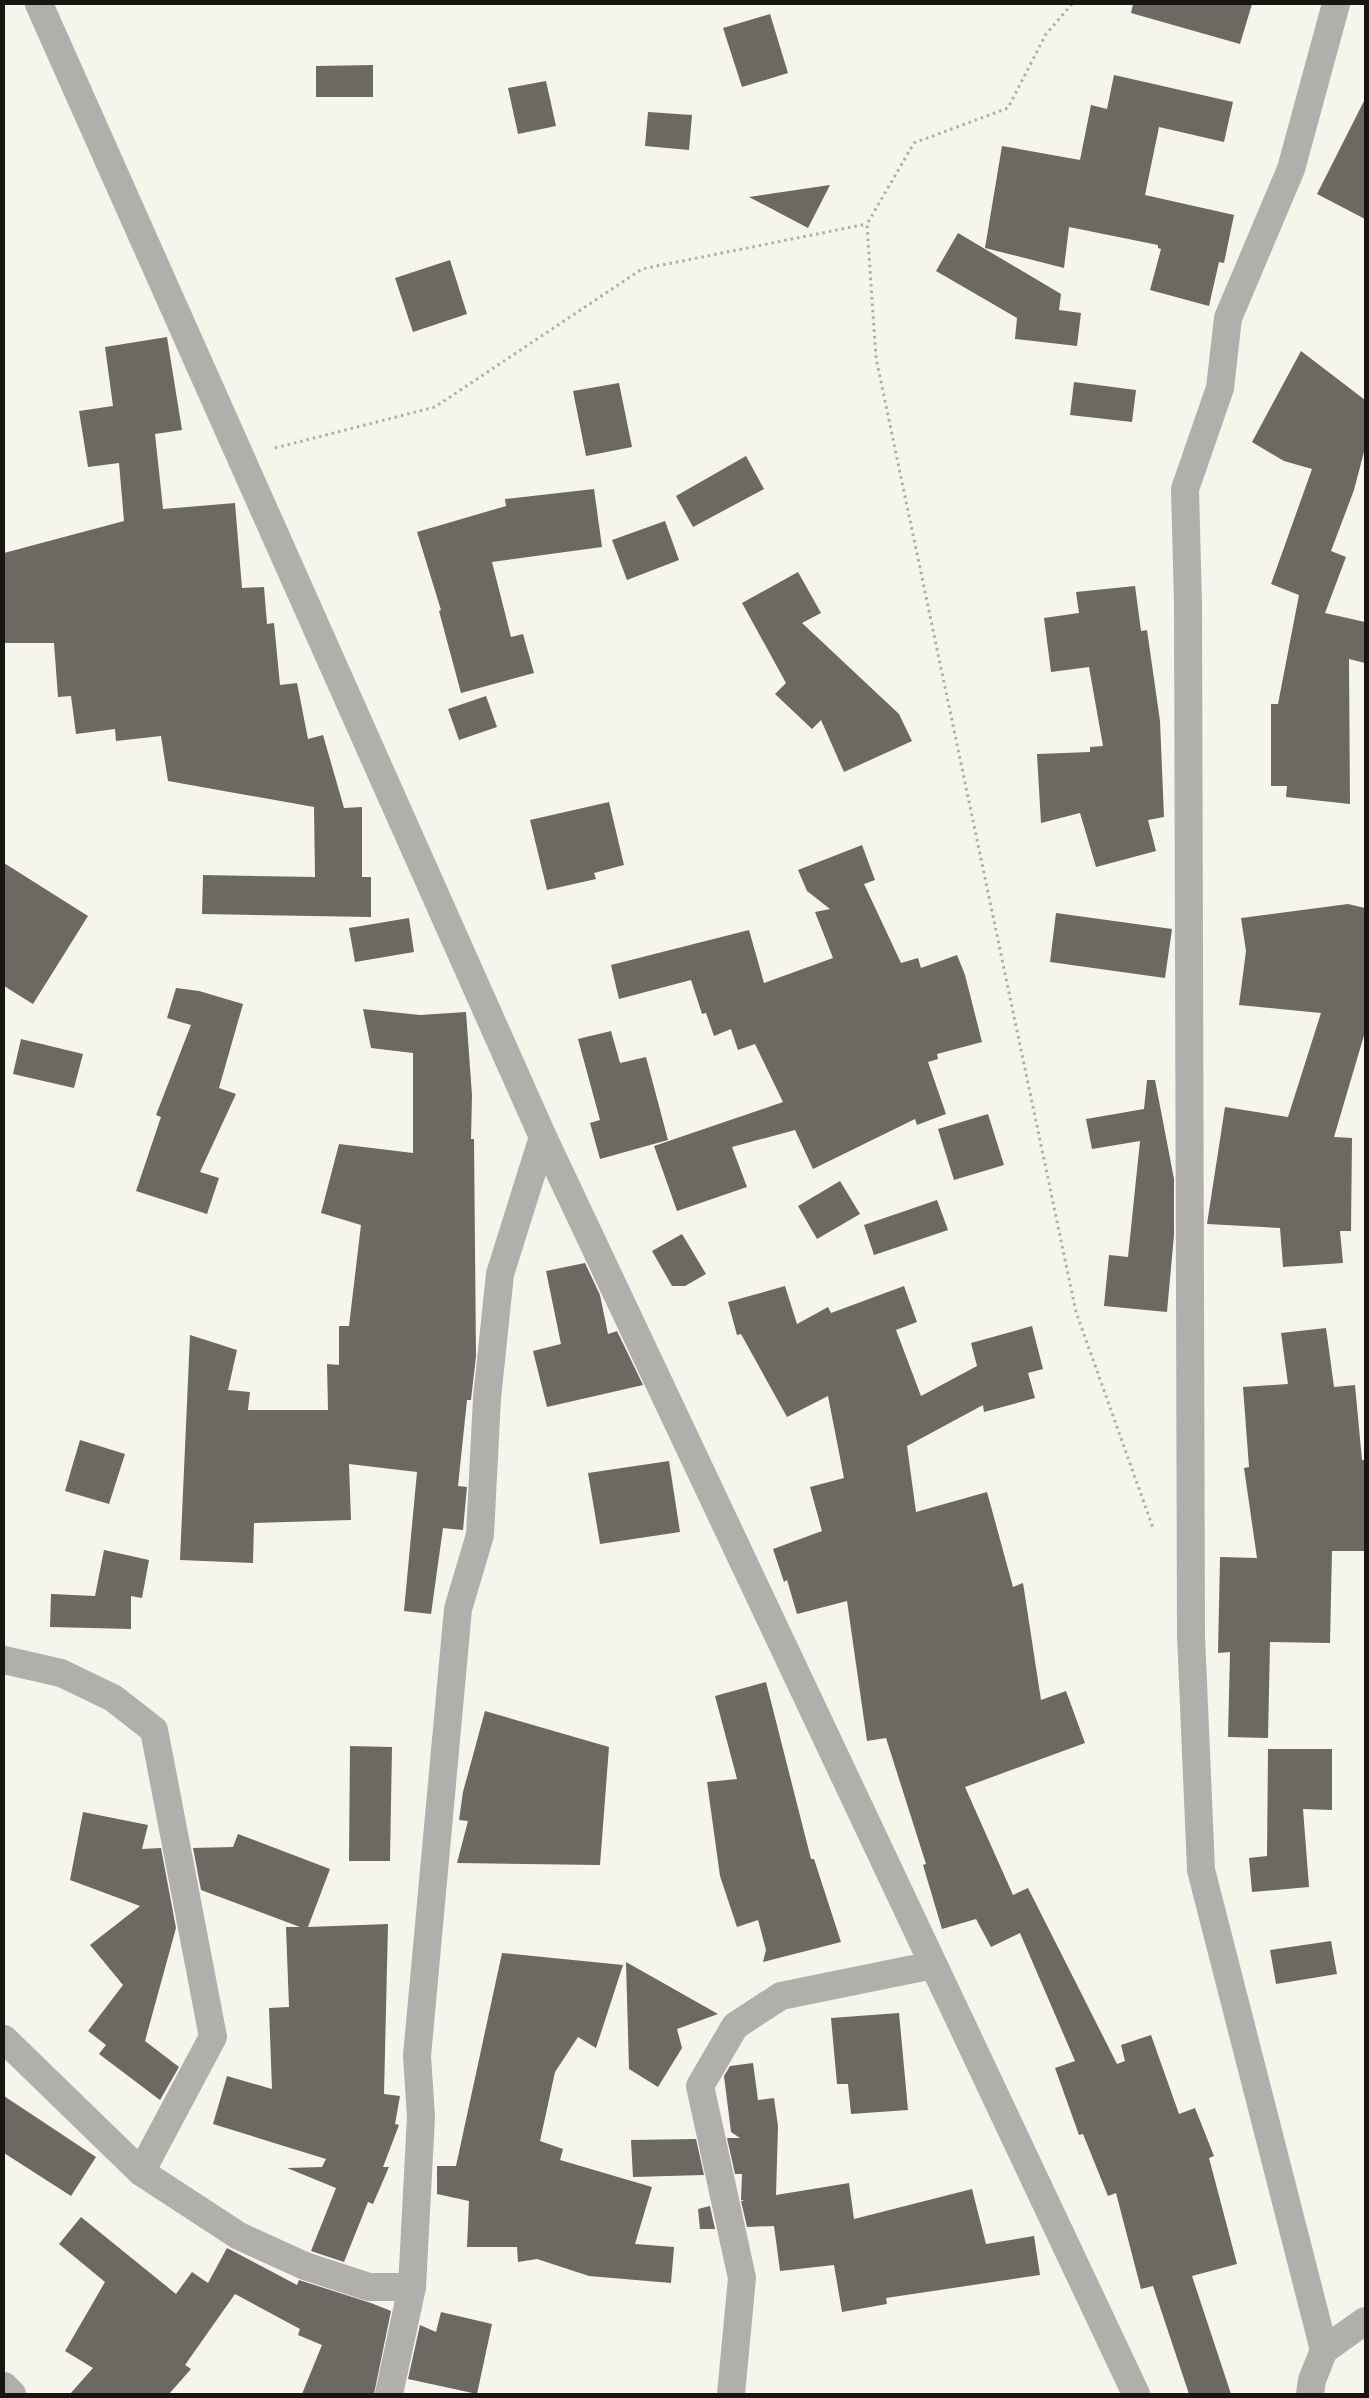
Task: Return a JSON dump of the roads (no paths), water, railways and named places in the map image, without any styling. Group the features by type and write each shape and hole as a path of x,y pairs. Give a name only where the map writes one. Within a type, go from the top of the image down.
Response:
{"street":[{"path":"39,4 543,1137 1136,2394"},
{"path":"1324,2350 1201,1870 1191,1635 1188,603 1185,489 1220,388 1228,318 1291,168 1336,4"},
{"path":"389,2394 412,2287 421,2116 417,2056 458,1609 480,1535 487,1398 500,1274 543,1137"},
{"path":"4,1660 61,1673 113,1698 154,1730 213,2037 140,2172"},
{"path":"732,2394 742,2278 700,2086 735,2026 781,1996 933,1965"},
{"path":"4,2039 140,2172 239,2236 305,2266 369,2286 412,2287"},
{"path":"1310,2394 1312,2380 1324,2350 1365,2321"},
{"path":"4,2386 12,2394"}]}
